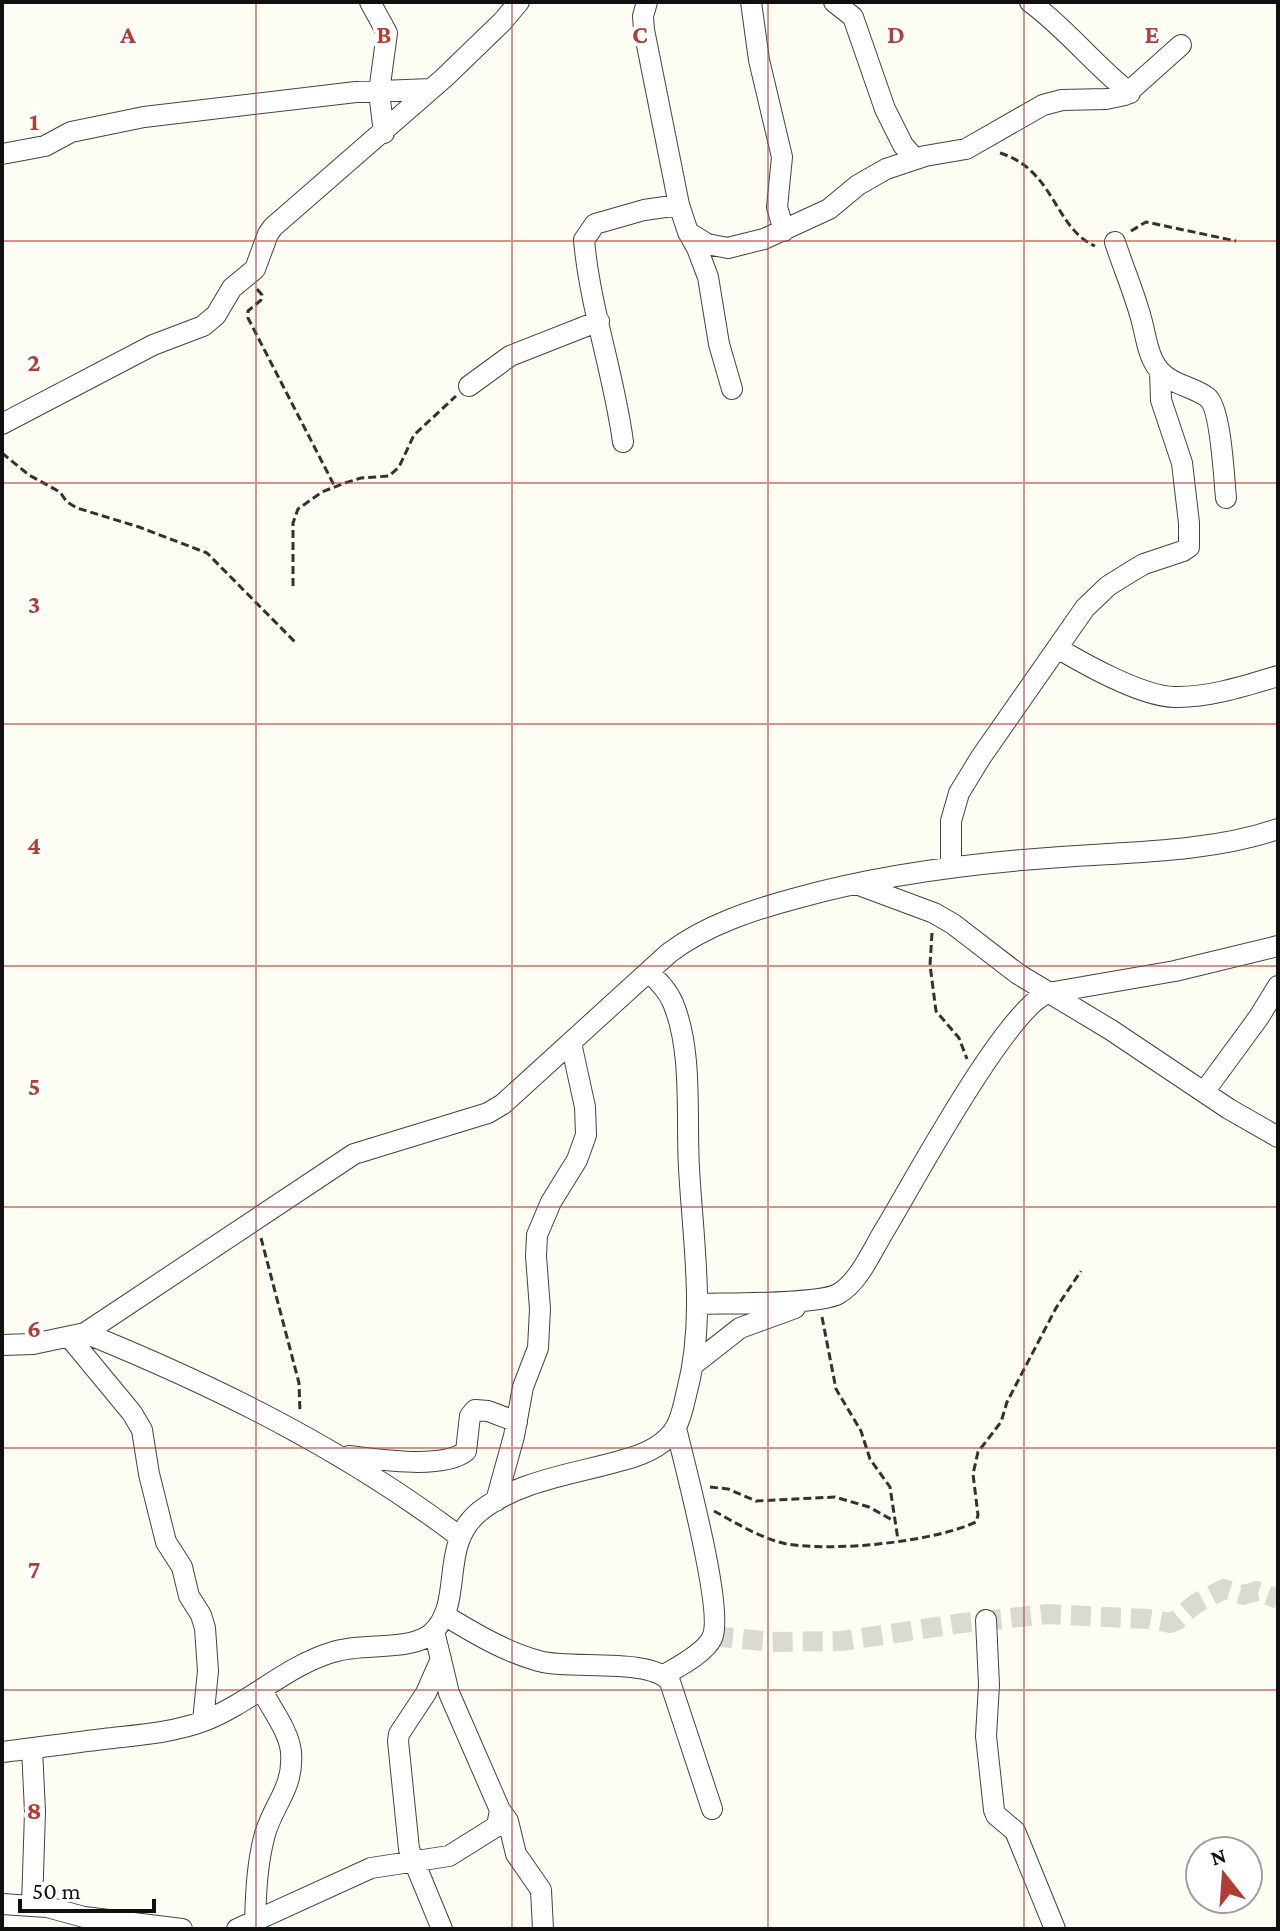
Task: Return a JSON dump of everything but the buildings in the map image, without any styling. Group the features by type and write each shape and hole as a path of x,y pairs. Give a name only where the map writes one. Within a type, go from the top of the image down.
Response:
{"street":[{"path":"370,2 387,33 379,92 384,133"},
{"path":"2,424 146,349 203,326 216,315 232,288 257,266 269,230 384,133 502,22 519,2"},
{"path":"647,2 643,16 644,30 679,205 708,277 719,344 732,389"},
{"path":"751,2 761,73 782,157 777,207 784,231"},
{"path":"834,2 853,17 885,109 903,145 915,159"},
{"path":"1030,2 1049,16 1106,74 1130,93"},
{"path":"688,232 707,244 728,248 764,239 829,209 886,169 974,145 1054,101 1106,99 1130,93 1181,45"},
{"path":"2,154 45,146 71,132 144,117 290,99 431,89"},
{"path":"623,442 584,240 595,224 679,205"},
{"path":"951,868 951,821 959,793 1085,608 1108,586 1144,564 1189,547 1182,463 1161,400 1160,371 1148,348 1141,317 1115,242"},
{"path":"469,386 510,356 599,321"},
{"path":"1160,371 1212,401 1226,498"},
{"path":"1059,649 1086,665 1145,691 1172,697 1195,696 1278,676"},
{"path":"78,1336 354,1154 488,1113 503,1104 661,960 683,943 742,915 820,892 951,868 989,862 1196,845 1254,837 1278,829"},
{"path":"856,884 934,913 953,924 1018,974 1278,1137"},
{"path":"694,1364 740,1328 840,1293 868,1261 973,1083 1038,996 1175,971 1278,946"},
{"path":"2,1752 173,1730 203,1721 262,1690 297,1666 331,1652 358,1645 414,1643 439,1623 449,1601 453,1561 460,1537 466,1524 487,1506 540,1482 647,1451 659,1445 676,1428 694,1364 699,1304 686,1074 682,1035 673,1003 665,988 650,973"},
{"path":"1204,1092 1278,986"},
{"path":"496,1501 523,1387 538,1348 540,1309 536,1245 540,1224 577,1160 586,1135 585,1107 571,1043"},
{"path":"699,1304 818,1300"},
{"path":"78,1336 104,1382 132,1413 142,1430 166,1542 182,1567 207,1637 208,1671 203,1721"},
{"path":"2,1345 78,1336 175,1370 341,1455 460,1537"},
{"path":"341,1455 399,1461 455,1457 466,1451 470,1416 475,1410 488,1411 517,1422"},
{"path":"664,1675 710,1642 716,1624 709,1575 676,1428"},
{"path":"986,1620 989,1685 986,1736 994,1810 1015,1831 1055,1929"},
{"path":"439,1623 479,1635 542,1662 620,1666 664,1675 670,1682 712,1809"},
{"path":"439,1623 441,1659 449,1693 500,1810 508,1821 516,1854 541,1890 543,1929"},
{"path":"441,1659 426,1693 399,1734 398,1741 409,1849 442,1929"},
{"path":"246,1925 259,1856 266,1831 286,1792 290,1765 288,1740 262,1690"},
{"path":"32,1748 35,1812 32,1905"},
{"path":"246,1925 371,1868 442,1859 497,1826 500,1810"},
{"path":"2,1904 32,1905 137,1926 182,1929"}],"path":[{"path":"974,145 1024,163 1087,242 1095,246 1115,242 1146,222 1236,241"},
{"path":"248,276 262,295 248,311 248,318 335,487"},
{"path":"293,586 295,515 305,502 361,478 389,476 399,467 414,435 469,386"},
{"path":"2,453 29,475 60,492 67,502 77,508 207,553 297,644"},
{"path":"934,913 930,965 934,1000 941,1018 959,1038 973,1083"},
{"path":"257,1218 299,1383 300,1433"},
{"path":"692,1492 740,1525 785,1544 822,1547 898,1540 976,1522 978,1515 973,1474 978,1452 1001,1422 1007,1402 1056,1308 1081,1271"},
{"path":"818,1300 836,1389 861,1431 870,1459 890,1487 898,1540"},
{"path":"692,1492 728,1489 756,1501 835,1497 869,1507 894,1521"}],"tunnel":[{"path":"713,1636 772,1642 842,1641 1048,1614 1170,1623 1195,1604 1224,1589 1243,1595 1257,1591 1278,1599"}]}
